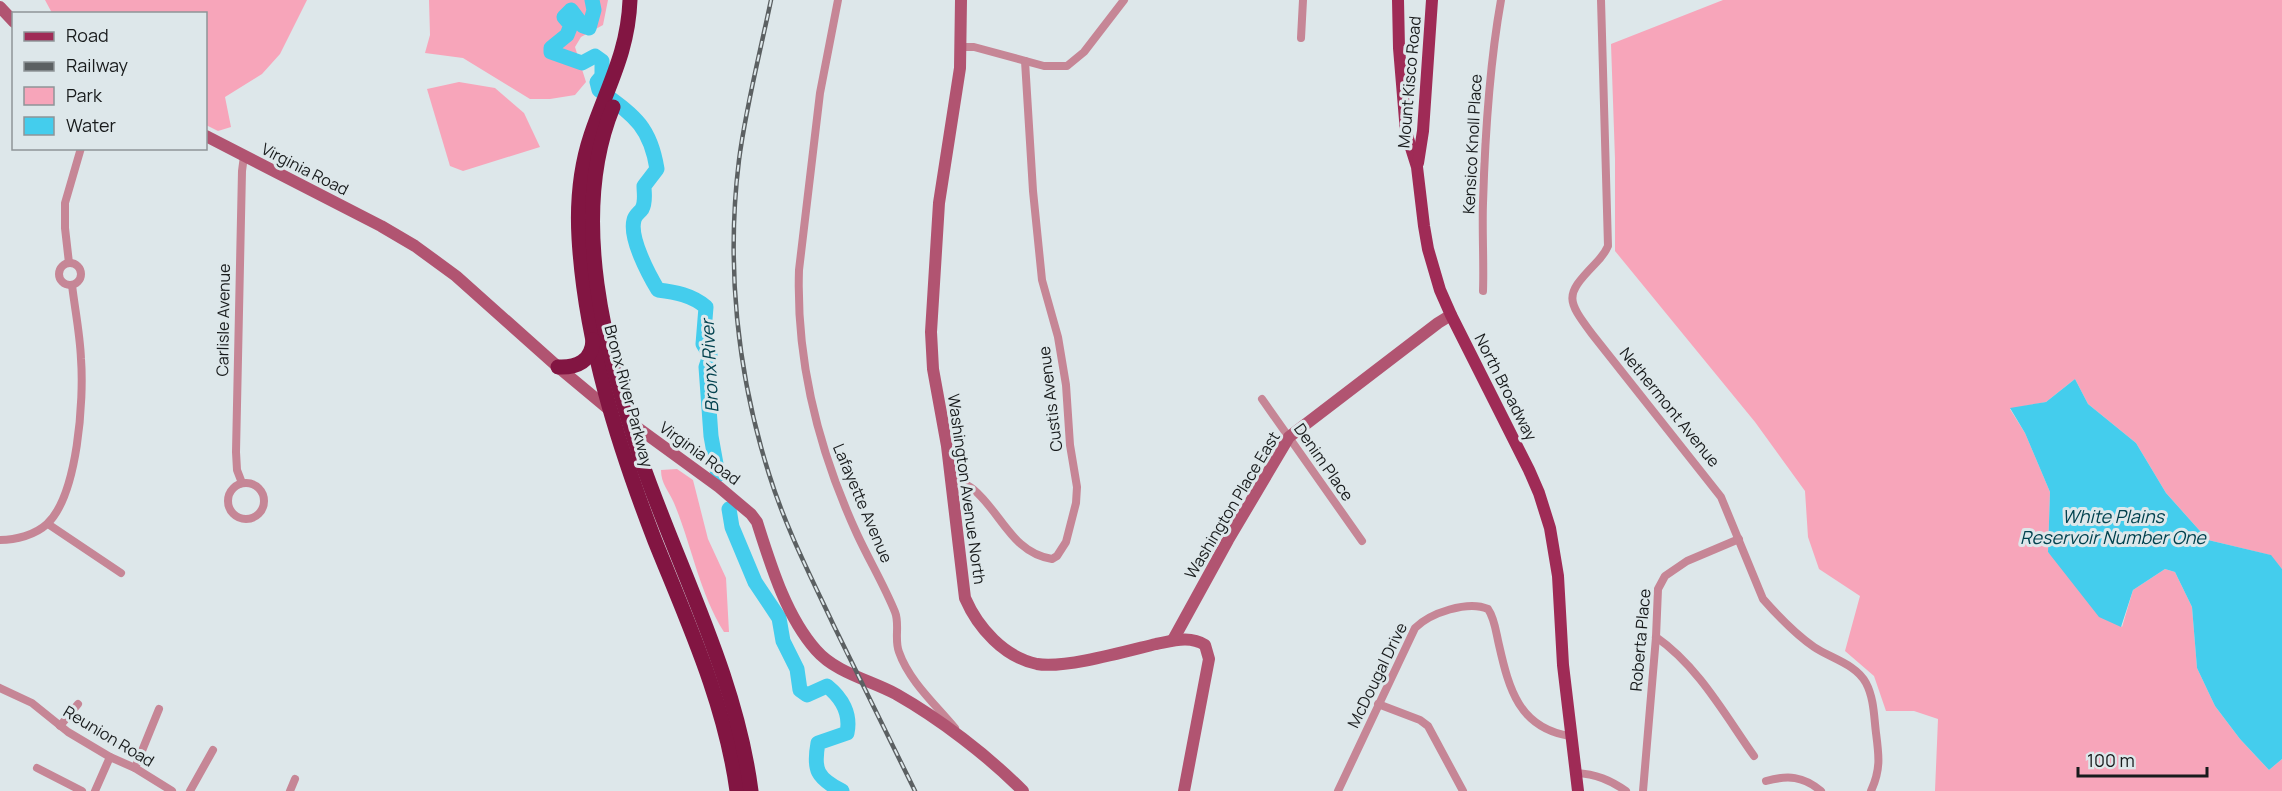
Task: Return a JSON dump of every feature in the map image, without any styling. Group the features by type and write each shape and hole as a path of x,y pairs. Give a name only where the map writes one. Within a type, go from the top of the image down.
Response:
{"highway":[{"name":"Bronx River Parkway","path":"616,87 627,33 630,0"},
{"name":"Bronx River Parkway","path":"640,0 634,46 583,167 579,206 582,270 593,337 612,412 639,499 716,697 728,742 737,791"},
{"name":"Bronx River Parkway","path":"605,115 595,174 592,213 604,322 628,421 652,493 726,683 743,744 751,791"},
{"path":"558,367 577,366 584,361 591,351 593,337"}],"main road":[{"name":"North Broadway","path":"1398,0 1399,48 1406,132 1417,167 1428,249 1440,290 1529,470 1550,528 1558,576 1563,665 1578,791"},
{"name":"Mount Kisco Road","path":"1417,167 1423,131 1432,0"}],"street":[{"name":"Lafayette Avenue","path":"838,0 820,93 799,270 798,297 802,359 817,426 831,470 856,533 897,614 898,651 913,679 967,742"},
{"name":"Washington Avenue North","path":"961,0 961,47 957,97 939,203 931,332 933,369 952,477 965,598 974,618 983,629 1010,652 1031,662 1048,664 1102,656 1173,640 1186,639 1200,642 1208,650 1209,659 1184,791"},
{"path":"961,47 974,47 1025,62 1054,67 1067,66 1084,52 1124,0"},
{"path":"1301,38 1303,0"},
{"name":"Kensico Knoll Place","path":"1483,291 1487,119 1492,51 1501,0"},
{"name":"Nethermont Avenue","path":"1601,0 1608,246 1606,252 1577,283 1572,296 1573,306 1592,334 1721,497 1763,600 1814,647 1852,669 1866,682 1872,700 1880,757 1879,775 1871,791"},
{"path":"0,7 12,20"},
{"name":"Custis Avenue","path":"952,477 973,489 1024,548 1039,557 1052,559 1057,556 1066,542 1073,518 1077,486 1068,428 1066,385 1058,337 1042,280 1032,176 1025,62"},
{"name":"Virginia Road","path":"207,137 415,246 456,276 612,412 628,421 719,487 754,518 788,605 817,652 832,664 897,695 967,742 1023,791"},
{"path":"69,263 65,203 80,150"},
{"name":"Carlisle Avenue","path":"242,483 237,470 236,452 240,229 244,156"},
{"path":"69,263 79,267 82,273 78,282 72,285 62,282 59,276 61,269 69,263"},
{"path":"0,540 23,537 48,524 57,511 65,492 75,458 81,418 81,356 72,285"},
{"name":"Washington Place East","path":"1173,640 1238,521 1289,437 1439,322 1452,315"},
{"name":"Denim Place","path":"1262,399 1362,541"},
{"path":"242,483 255,485 263,495 264,506 251,519 239,518 230,511 228,505 232,488 242,483"},
{"path":"48,524 122,573"},
{"name":"Roberta Place","path":"1642,791 1658,589 1665,576 1687,561 1739,539"},
{"name":"McDougal Drive","path":"1338,791 1411,633 1421,621 1428,617 1459,607 1486,607 1491,612 1507,679 1519,706 1539,725 1554,734 1570,736"},
{"path":"1656,637 1686,663 1754,756"},
{"name":"Reunion Road","path":"0,687 32,703 60,726 171,791"},
{"path":"60,726 78,704"},
{"path":"1378,704 1420,720 1428,726 1463,791"},
{"path":"135,768 159,709"},
{"path":"190,791 213,750"},
{"path":"95,791 110,757"},
{"path":"37,768 82,791"},
{"path":"1576,773 1607,779 1626,791"},
{"path":"1766,781 1785,776 1813,784 1821,791"},
{"path":"290,791 295,779"}],"green space":[{"path":"45,0 307,0 280,54 262,74 225,97 231,127 218,131 207,126 207,12 51,12"},
{"path":"429,0 608,0 603,25 581,37 575,47 586,82 575,95 530,99 463,58 425,53 430,35"},
{"path":"1723,0 2282,0 2282,569 2270,555 2208,540 2166,493 2136,443 2088,404 2075,379 2046,402 2010,409 2025,433 2050,492 2048,552 2122,627 2133,590 2165,569 2175,572 2192,607 2197,668 2215,706 2240,739 2269,770 2282,759 2282,791 1935,791 1938,719 1914,711 1886,711 1874,676 1845,651 1860,596 1819,569 1808,537 1805,491 1755,422 1615,251 1611,44"},
{"path":"459,82 495,88 524,113 540,147 463,171 450,166 427,89"},
{"path":"677,469 693,480 708,539 726,578 729,632 724,632 715,617 674,503 662,479 661,470"}],"water":[{"name":"White Plains Reservoir Number One","path":"2075,379 2088,404 2136,443 2166,493 2208,540 2271,555 2282,569 2282,759 2269,770 2240,739 2215,706 2197,668 2192,607 2175,572 2165,569 2133,590 2121,627 2099,617 2048,552 2050,492 2025,433 2010,408 2046,402"}],"waterway":[{"name":"Bronx River","path":"592,0 594,10 589,28 583,26 571,10 564,17 571,25 567,35 551,48 551,52 582,63 595,56 602,61 602,76 597,82 599,90 638,122 650,142 657,169 644,186 643,206 634,220 634,236 658,290 689,297 706,307 703,344 710,355 706,367 711,436 718,475"},
{"name":"Bronx River","path":"729,509 732,527 755,582 779,618 783,641 797,669 800,690 807,695 827,686 844,707 848,719 847,733 818,743 816,760 822,777 842,791"}],"railway":[{"path":"771,0 745,120 735,199 734,279 742,358 749,397 769,474 790,531 915,791"}]}
